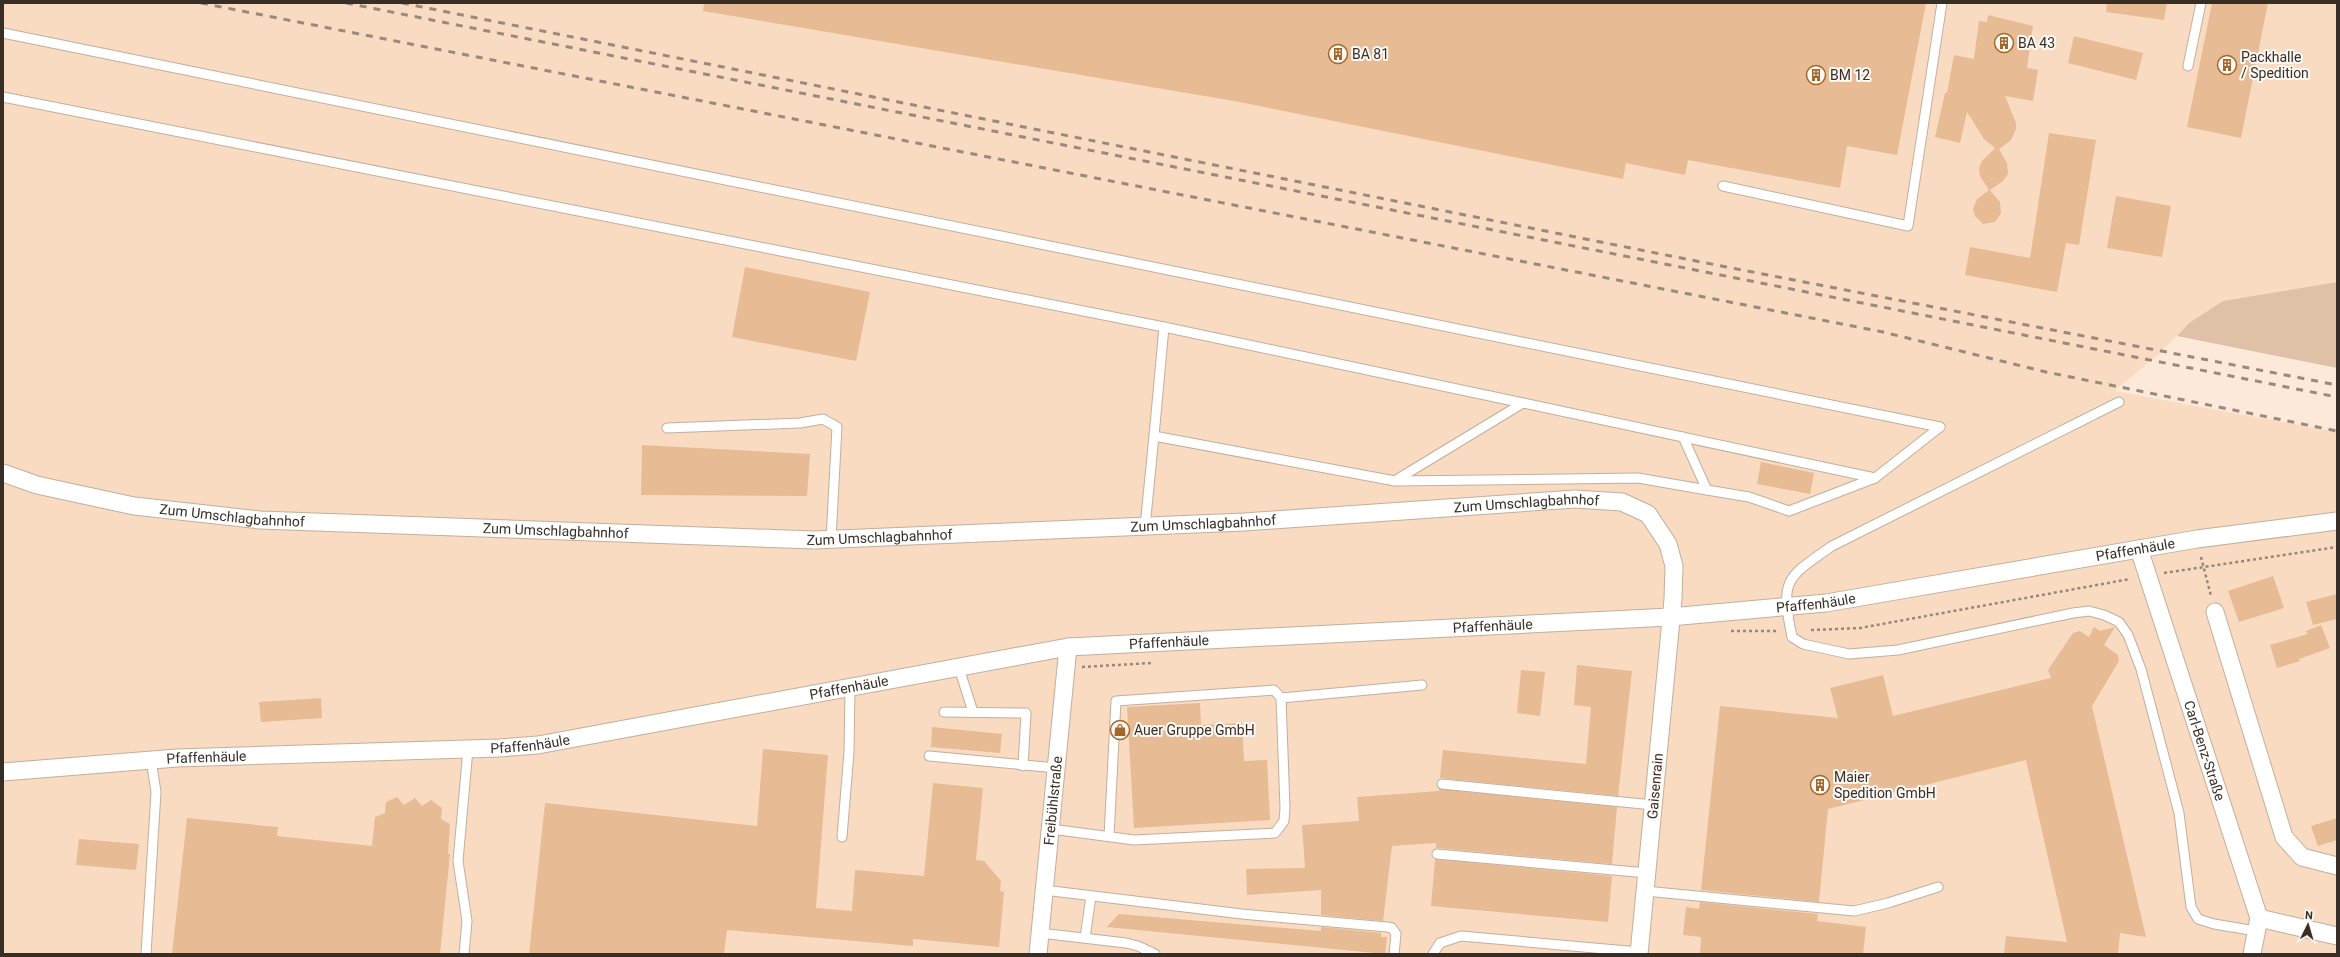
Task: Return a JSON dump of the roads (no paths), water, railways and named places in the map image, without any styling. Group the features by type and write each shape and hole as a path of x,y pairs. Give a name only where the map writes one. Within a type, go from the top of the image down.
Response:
{"street":[{"name":"Zum Umschlagbahnhof","path":"3,473 37,485 134,506 260,520 831,540 1145,527 1575,499 1622,502 1648,514 1668,544 1674,566 1673,599 1670,618"},
{"name":"Pfaffenhäule","path":"3,772 151,760 468,749 538,745 850,689 1068,647 1670,618 1787,608 1826,603 2197,539 2337,521"},
{"name":"Carl-Benz-Straße","path":"2139,549 2258,925 2252,954"},
{"path":"2215,612 2284,838 2302,857 2337,866"},
{"name":"Gaisenrain","path":"1639,953 1670,618"},
{"name":"Freibühlstraße","path":"1038,954 1068,647"},
{"path":"2258,925 2337,936"}],"lane":[{"path":"1723,186 1908,226 1942,3"},
{"path":"2188,66 2201,3"},
{"path":"3,33 1940,427 1876,478 1789,511 1749,497 1638,478 1395,481 1154,436"},
{"path":"3,97 1164,327 1876,478"},
{"path":"1145,527 1164,327"},
{"path":"2119,402 1832,546 1799,569 1787,587 1787,608 1792,637 1804,644 1849,654 1898,650 2073,613 2089,612 2104,615 2119,622 2128,635 2141,669 2178,813 2191,907 2198,919 2214,924 2258,925"},
{"path":"1395,481 1523,403"},
{"path":"668,428 800,423 823,419 837,427 831,540"},
{"path":"1683,437 1707,490"},
{"path":"959,668 973,712"},
{"path":"1282,698 1422,685"},
{"path":"842,837 849,752 850,689"},
{"path":"1051,829 1134,840 1275,833 1284,821 1285,808 1282,698 1274,690 1116,701 1109,836"},
{"path":"944,712 1026,713 1023,766"},
{"path":"464,954 467,920 458,861 468,749"},
{"path":"929,756 1057,768"},
{"path":"146,954 156,792 151,760"},
{"path":"1442,784 1653,805"},
{"path":"1437,854 1647,873"},
{"path":"1645,891 1854,911 1888,903 1938,887"},
{"path":"1044,890 1242,914 1387,927 1392,928 1396,934 1394,954"},
{"path":"1085,938 1091,896"},
{"path":"1040,933 1126,943 1155,954"},
{"path":"1433,954 1440,943 1461,936 1639,953"}],"railway":[{"path":"201,3 1883,332 2046,372 2337,431"},
{"path":"346,3 2337,397"},
{"path":"402,3 1706,263 2337,385"}],"place":[{"name":"BA 43","path":"2004,43"},
{"name":"BA 81","path":"1338,54"},
{"name":"Packhalle / Spedition","path":"2227,65"},
{"name":"BM 12","path":"1816,75"},
{"name":"Auer Gruppe GmbH","path":"1120,730"},
{"name":"Maier Spedition GmbH","path":"1820,785"}]}
